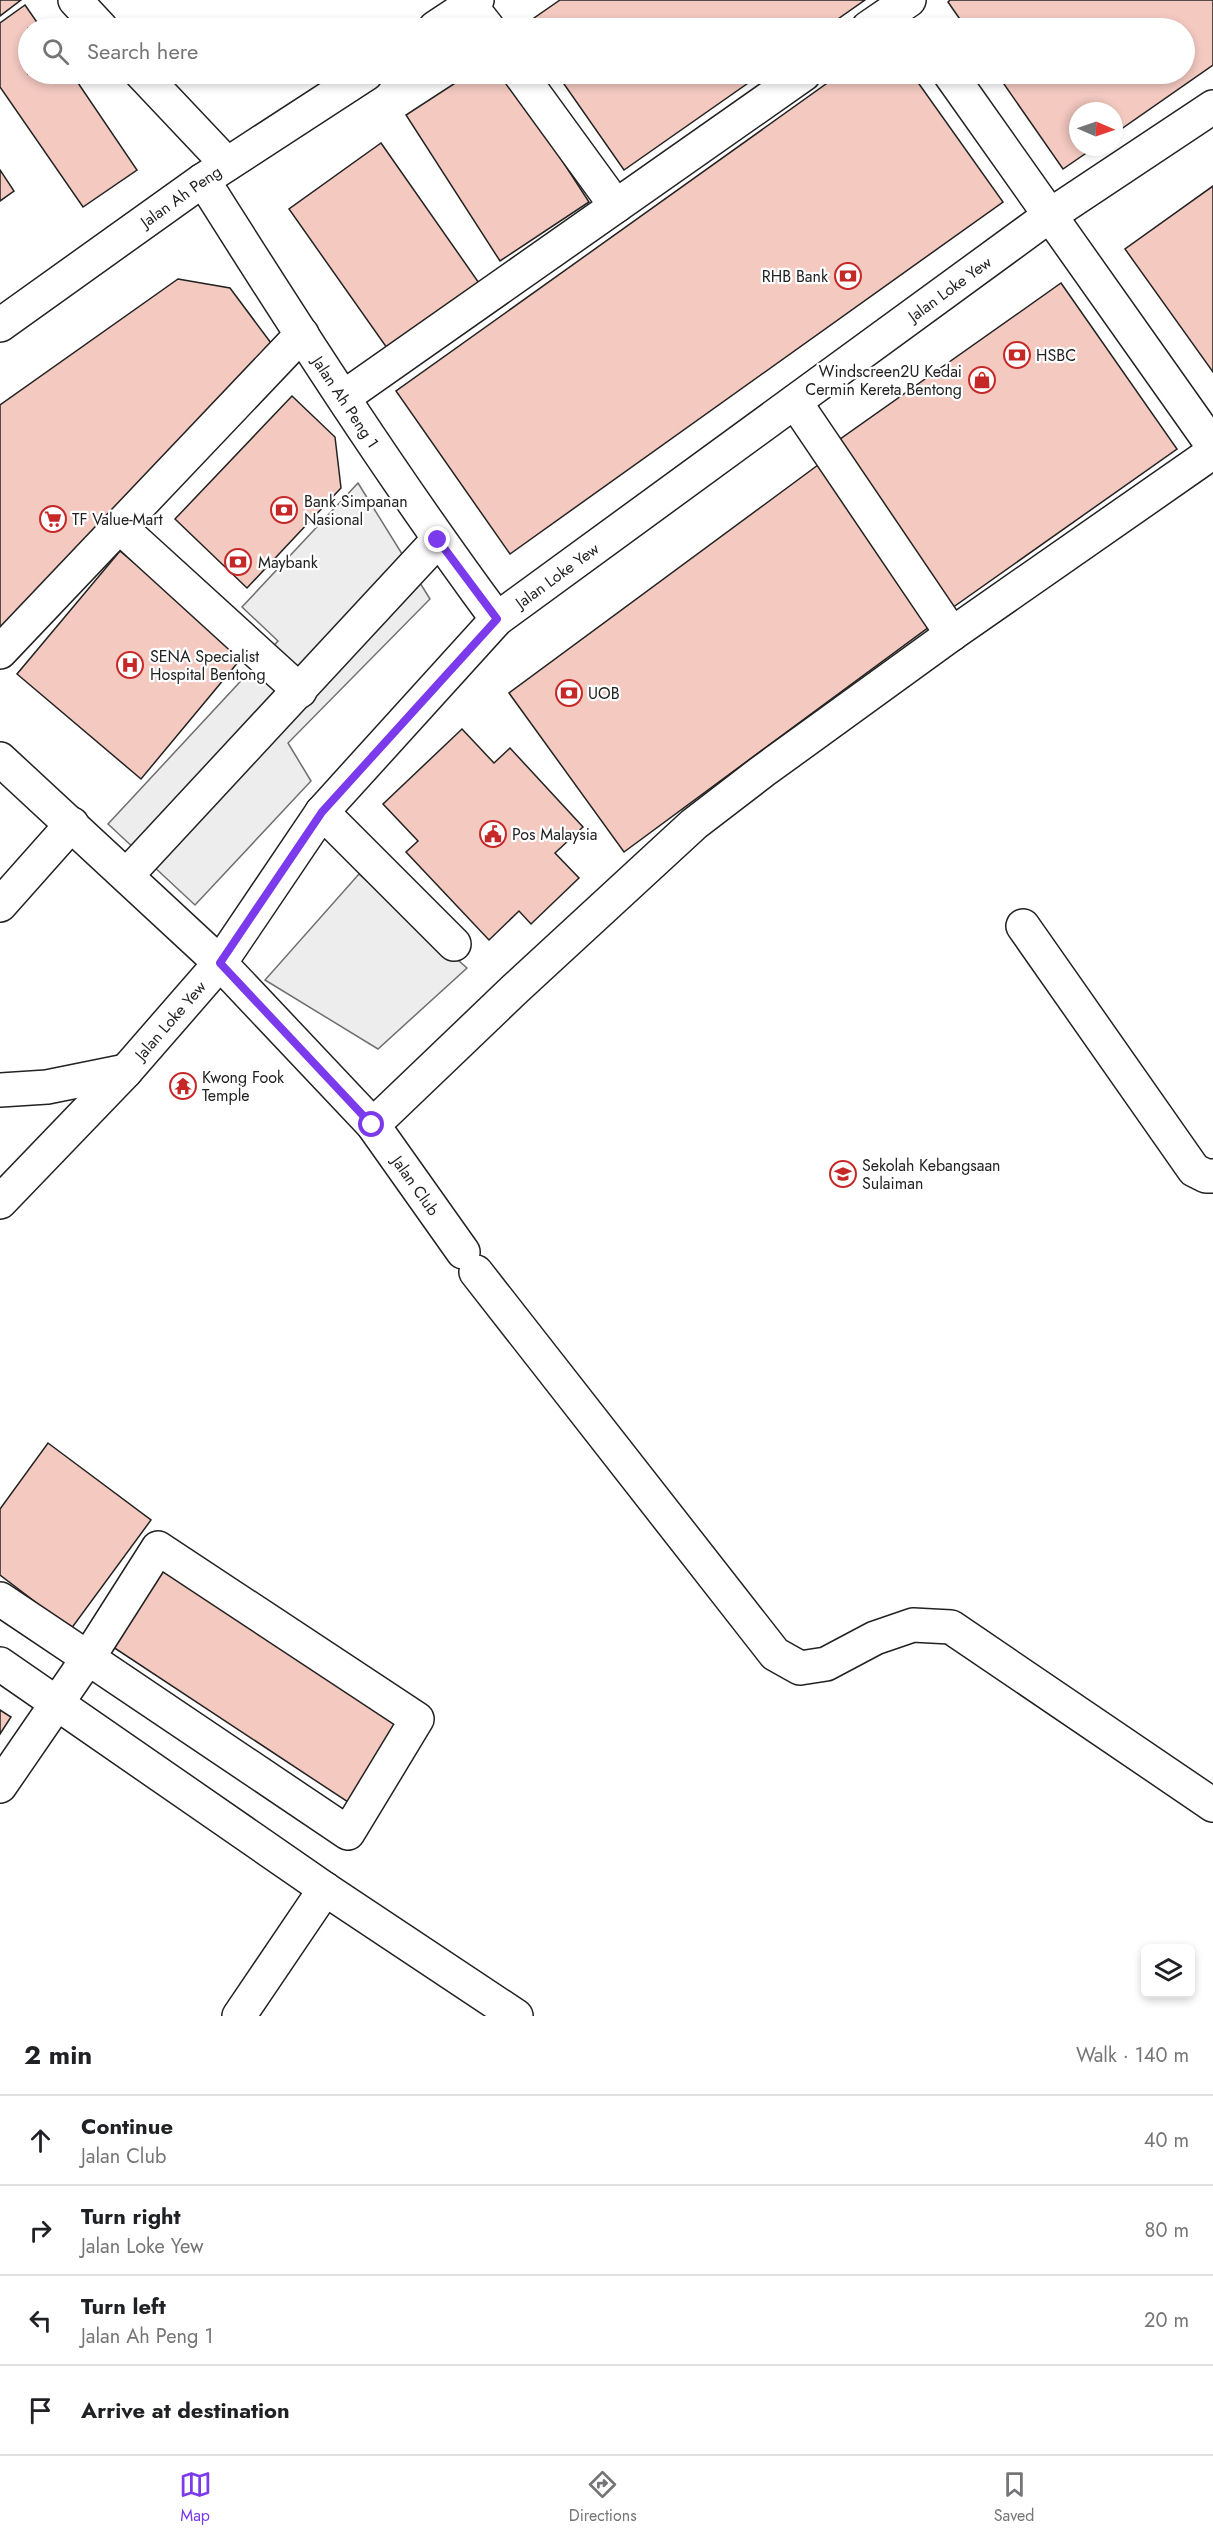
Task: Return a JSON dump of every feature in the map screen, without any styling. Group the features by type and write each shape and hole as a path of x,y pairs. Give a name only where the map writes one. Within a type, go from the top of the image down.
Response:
{"street":[{"path":"75,0 92,18"},
{"path":"888,18 907,8"},
{"path":"460,18 478,11"},
{"name":"Jalan Ah Peng 1","path":"149,84 215,172 302,334 438,540 497,619"},
{"name":"Jalan Ah Peng","path":"0,325 215,172 351,84"},
{"path":"527,84 616,206"},
{"path":"344,397 790,84"},
{"path":"957,84 1213,446"},
{"name":"Jalan Loke Yew","path":"0,1202 126,1071 220,963 322,812 497,619 1049,216 1213,106"},
{"path":"0,652 302,334"},
{"path":"795,402 952,634"},
{"path":"372,1125 514,989 694,825 763,771 952,634 1213,452"},
{"path":"120,527 300,692"},
{"path":"127,875 300,692 438,540"},
{"name":"Jalan Club","path":"0,759 220,963 372,1125 470,1262 775,1654 800,1668 826,1664 876,1638 912,1625 951,1627 1213,1805"},
{"path":"322,812 454,944"},
{"path":"0,905 72,824"},
{"path":"1023,926 1194,1170 1206,1176 1213,1176"},
{"path":"0,1090 47,1087 126,1071"},
{"path":"0,1599 88,1658 348,1833 417,1719 158,1548 88,1658 59,1703 0,1786"},
{"path":"0,1664 326,1889 516,2016"},
{"path":"239,2016 326,1889"}],"shaded area":[{"path":"358,483 430,599 288,743 311,781 195,905 108,824 278,641 242,607"},
{"path":"359,874 467,968 378,1049 265,980"}],"building":[{"path":"0,0 21,0 0,16"},
{"path":"560,0 865,0 839,18 534,18"},
{"path":"950,0 1213,0 1213,65 1195,78 1195,18 959,18 948,2"},
{"path":"25,5 34,18 18,18 18,84 79,84 137,170 83,207 0,87 0,23"},
{"path":"454,84 512,84 589,202 500,261 406,115"},
{"path":"564,84 747,84 624,170"},
{"path":"826,84 919,84 1003,202 510,554 396,391"},
{"path":"1004,84 1186,84 1123,128 1123,102 1069,102 1069,156 1082,156 1063,169"},
{"path":"381,143 479,283 387,348 289,209"},
{"path":"0,170 14,191 0,201"},
{"path":"1213,186 1213,372 1125,249"},
{"name":"TF Value-Mart","path":"178,279 230,288 271,343 0,633 0,405"},
{"path":"1061,283 1177,449 952,608 836,442"},
{"path":"292,396 335,437 341,488 247,588 175,519"},
{"path":"818,465 933,624 624,852 509,693"},
{"name":"SENA Specialist Hospital Bentong","path":"120,551 244,655 141,779 17,674"},
{"name":"Pos Malaysia","path":"462,729 494,763 510,748 583,827 555,853 579,878 531,924 519,911 489,940 406,852 418,841 383,804"},
{"path":"48,1443 151,1520 71,1629 0,1575 0,1509"},
{"path":"164,1569 402,1726 351,1804 113,1647"},
{"path":"0,1710 11,1717 0,1734"}],"place":[{"name":"RHB Bank","path":"848,276"},
{"name":"HSBC","path":"1017,355"},
{"name":"Windscreen2U Kedai Cermin Kereta Bentong","path":"982,380"},
{"name":"Bank Simpanan Nasional","path":"284,510"},
{"name":"TF Value-Mart","path":"53,519"},
{"name":"Maybank","path":"238,562"},
{"name":"SENA Specialist Hospital Bentong","path":"130,665"},
{"name":"UOB","path":"569,693"},
{"name":"Pos Malaysia","path":"493,834"},
{"name":"Kwong Fook Temple","path":"183,1086"},
{"name":"Sekolah Kebangsaan Sulaiman","path":"843,1174"}],"route":[{"path":"372,1125 220,963 322,812 497,619 438,540"}]}
